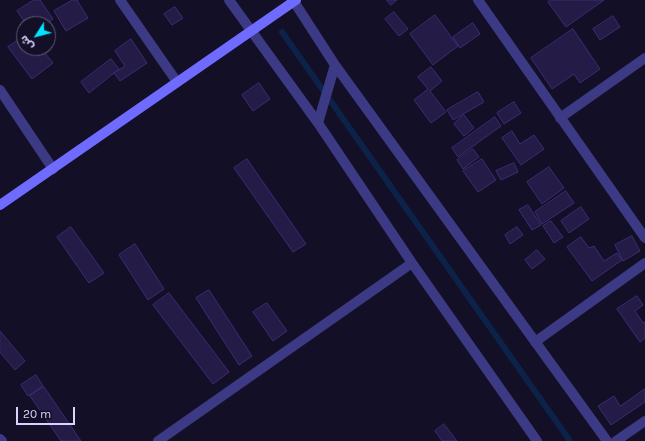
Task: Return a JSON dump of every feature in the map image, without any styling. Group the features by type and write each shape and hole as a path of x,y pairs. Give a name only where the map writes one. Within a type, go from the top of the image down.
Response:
{"street":[{"path":"120,0 177,82"},
{"path":"229,0 318,123 412,263 537,441"},
{"path":"0,205 294,1 335,65 607,441"},
{"path":"483,2 560,118 645,238"},
{"path":"560,118 645,58"},
{"path":"318,123 335,65"},
{"path":"0,90 53,169"},
{"path":"158,441 412,263"},
{"path":"535,342 645,264"},
{"path":"616,441 645,421"}],"building":[{"path":"34,0 40,0 51,16 20,16 17,11"},
{"path":"73,0 77,0 88,18 66,31 54,11"},
{"path":"387,0 397,0 391,5"},
{"path":"551,0 604,0 566,27 548,2"},
{"path":"175,7 183,18 172,25 164,14"},
{"path":"394,12 408,29 399,36 385,19"},
{"path":"435,15 458,46 433,65 410,34"},
{"path":"613,16 620,27 600,40 593,29"},
{"path":"473,23 480,34 460,48 453,37"},
{"path":"573,29 600,69 580,83 574,74 552,89 531,58"},
{"path":"131,39 147,63 120,81 114,73 125,66 115,51"},
{"path":"16,42 16,56 47,56 53,63 32,79 8,47"},
{"path":"111,59 119,69 89,93 81,82"},
{"path":"431,67 442,81 430,91 446,112 431,123 414,100 428,89 418,77"},
{"path":"259,83 270,99 253,111 242,95"},
{"path":"478,92 484,102 453,120 447,110"},
{"path":"514,102 521,113 504,124 497,113"},
{"path":"464,115 474,128 464,136 454,124"},
{"path":"495,117 501,126 458,157 452,148"},
{"path":"512,131 520,144 534,135 544,149 521,165 502,138"},
{"path":"473,149 479,157 463,169 457,160"},
{"path":"247,159 306,244 293,252 234,168"},
{"path":"482,159 496,180 478,192 463,171"},
{"path":"514,163 518,172 501,180 496,171"},
{"path":"549,167 564,188 542,204 527,182"},
{"path":"566,191 574,203 542,224 535,212"},
{"path":"528,205 541,225 532,230 519,210"},
{"path":"581,207 589,219 569,233 561,221"},
{"path":"551,221 563,237 554,243 543,226"},
{"path":"71,227 104,273 89,283 57,237"},
{"path":"517,227 523,235 510,244 505,235"},
{"path":"632,236 640,251 623,261 615,245"},
{"path":"581,237 589,248 594,246 604,261 617,253 622,260 592,281 567,247"},
{"path":"135,244 164,289 148,300 119,255"},
{"path":"537,250 545,259 532,269 525,260"},
{"path":"209,290 252,356 239,365 196,298"},
{"path":"169,293 229,372 213,384 153,305"},
{"path":"637,296 643,305 635,311 643,323 645,322 645,338 640,342 617,309"},
{"path":"267,303 287,331 273,341 253,312"},
{"path":"0,331 25,361 15,370 0,352"},
{"path":"36,375 43,386 28,396 21,385"},
{"path":"44,387 81,441 61,441 30,396"},
{"path":"645,389 645,402 611,425 598,406 614,396 620,406"},
{"path":"444,424 457,441 442,441 435,431"}],"waterway":[{"path":"282,32 570,441"}]}
